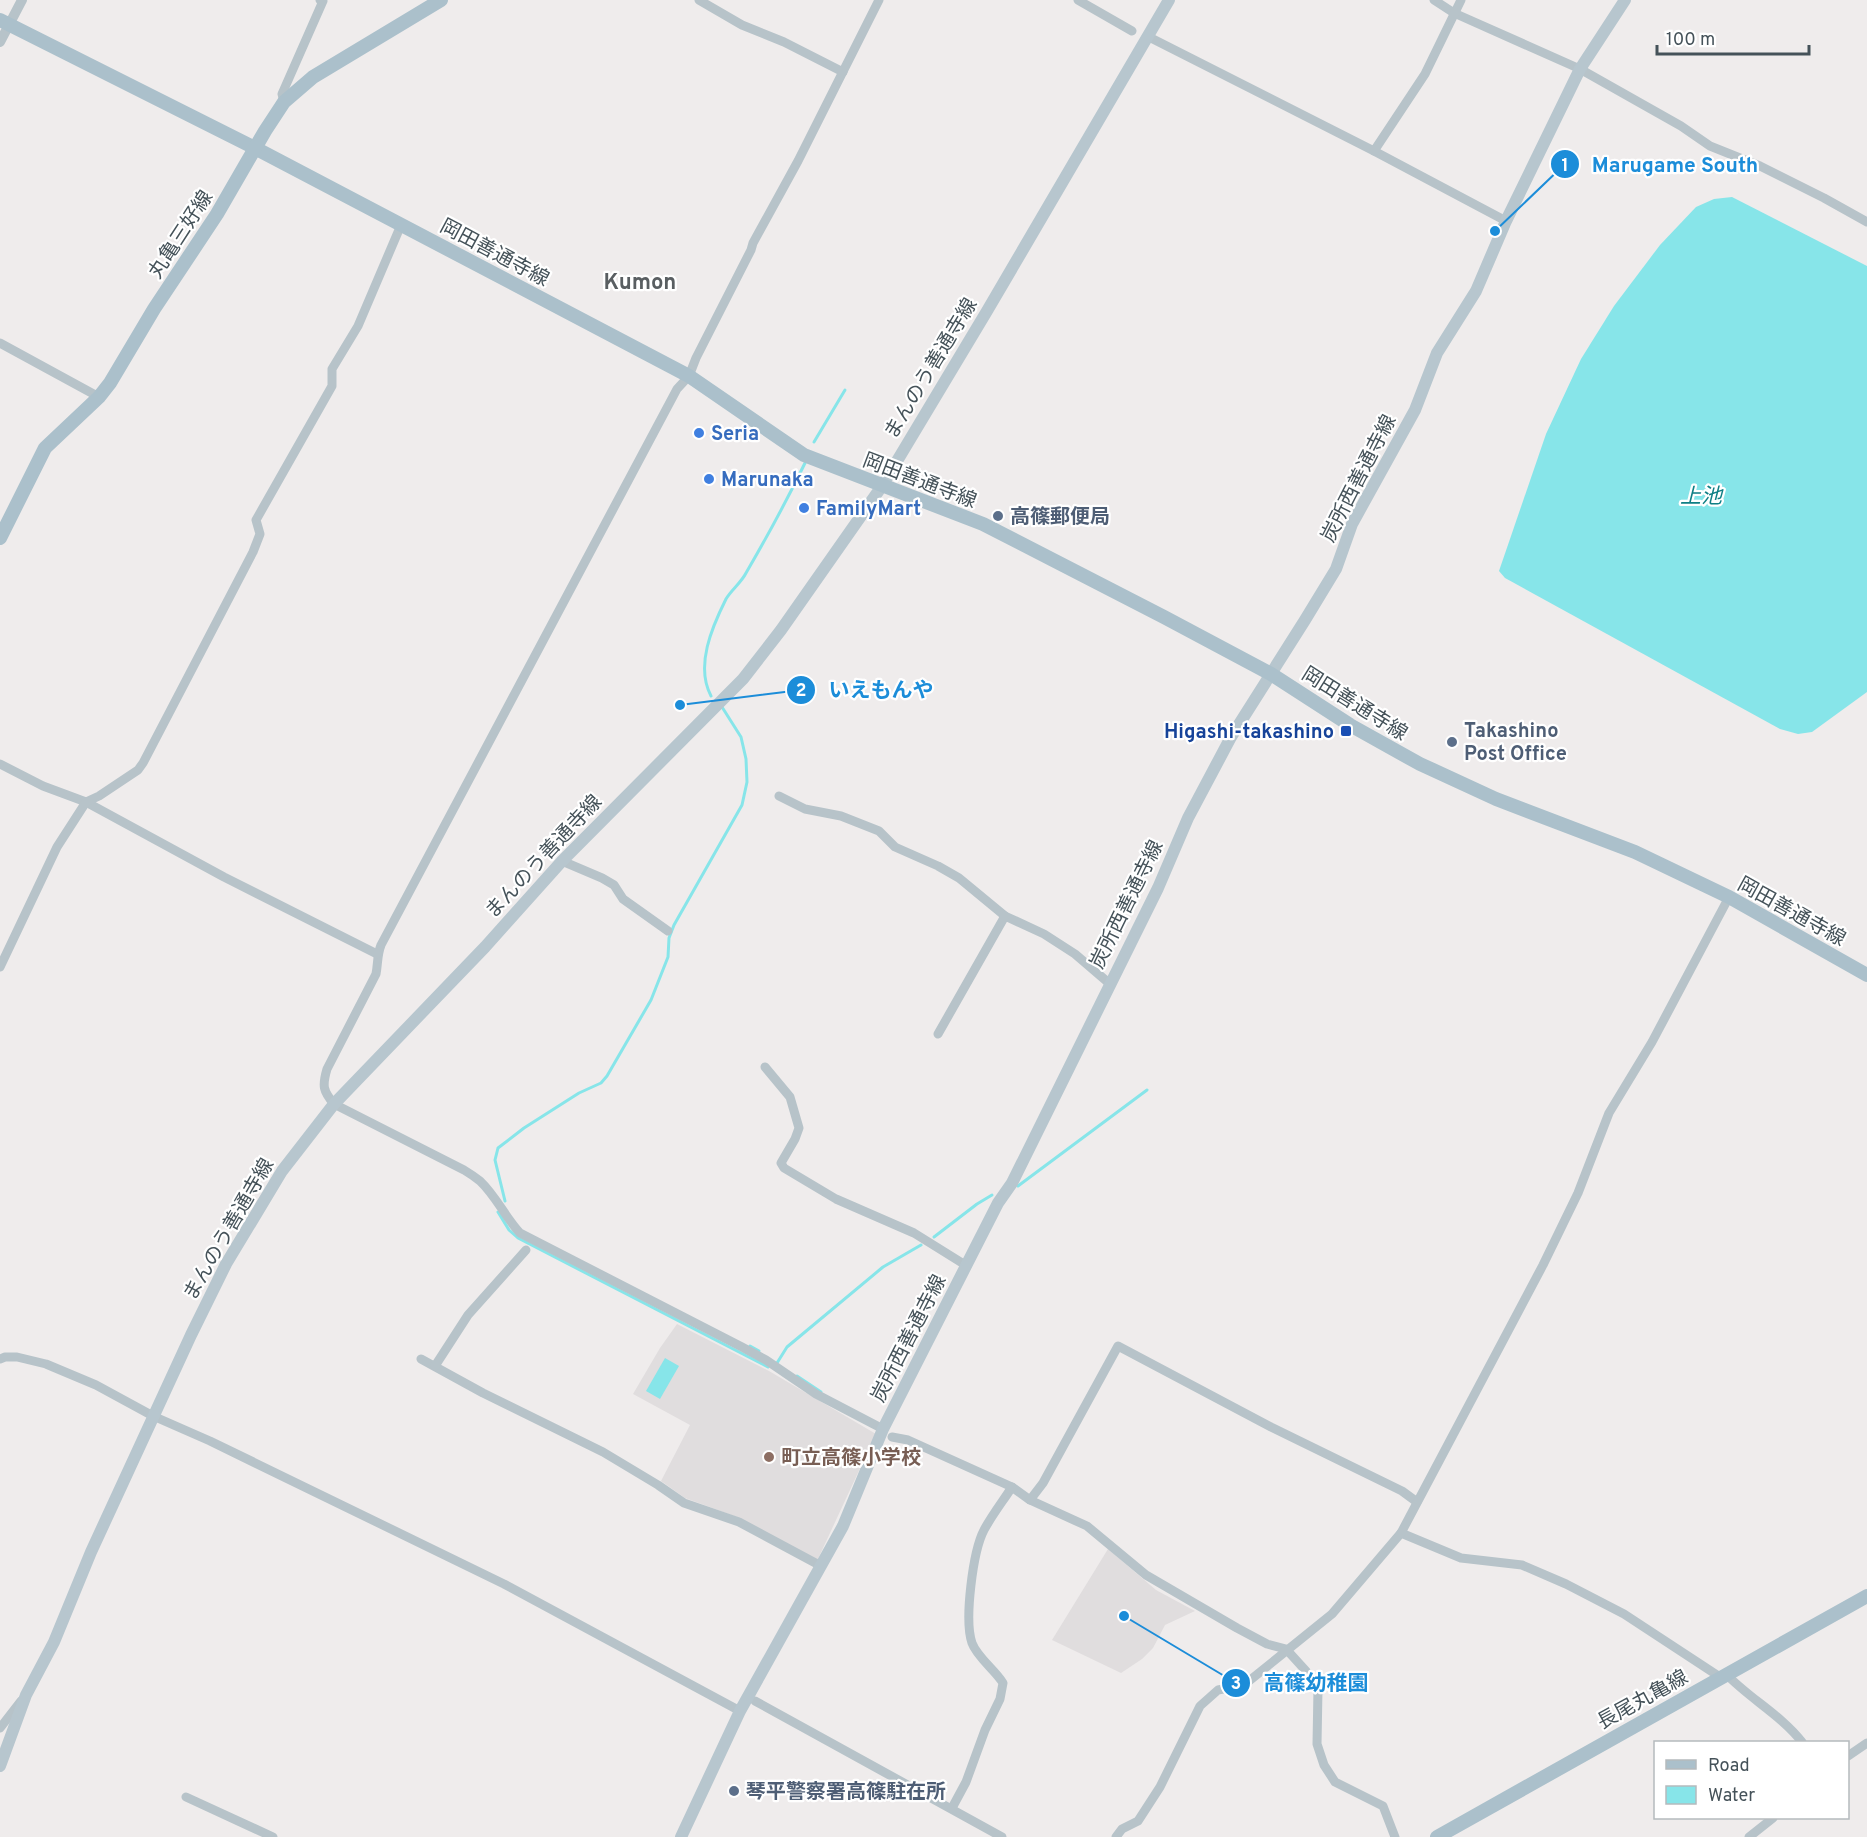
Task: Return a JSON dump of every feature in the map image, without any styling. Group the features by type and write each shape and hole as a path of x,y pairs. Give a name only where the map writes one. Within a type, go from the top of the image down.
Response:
{"main road":[{"name":"丸亀三好線","path":"0,538 45,447 99,397 217,214 284,102 313,77 441,0"},
{"name":"まんのう善通寺線","path":"0,1766 26,1695 54,1642 91,1552 153,1416 226,1264 282,1171 334,1104 485,947 562,861 743,679 781,630 882,486 1169,0"},
{"name":"炭所西善通寺線","path":"682,1836 740,1711 843,1526 998,1203 1012,1183 1158,888 1188,818 1231,737 1336,569 1352,524 1415,410 1437,353 1476,291 1506,221 1580,69 1625,0"},
{"name":"岡田善通寺線","path":"5,22 255,148 689,376 804,455 983,524 1271,674 1350,725 1419,764 1496,799 1635,852 1729,897 1867,975"},
{"name":"長尾丸亀線","path":"1437,1837 1867,1596"}],"street":[{"path":"0,42 5,22 22,0"},
{"path":"284,102 282,94 323,1 320,0"},
{"path":"699,0 742,25 784,42 843,72"},
{"path":"879,0 753,243 752,250 689,376 677,389 377,954 376,974 327,1069 324,1092 334,1104 464,1170 480,1181 508,1221 520,1233 750,1351 816,1394 887,1433 908,1440 1012,1487 1030,1500 1087,1526 1146,1575 1227,1623 1267,1644 1286,1649 1306,1671 1318,1689 1317,1744 1324,1765 1335,1782 1383,1806 1395,1837"},
{"path":"1078,0 1132,31"},
{"path":"1434,0 1454,13 1580,69 1681,126 1710,146 1760,166 1867,222"},
{"path":"1374,152 1425,74 1461,0"},
{"path":"1147,36 1506,221"},
{"path":"0,967 57,847 86,802 138,770 143,763 253,552 260,534 256,520 332,386 332,369 358,326 401,225"},
{"path":"0,343 99,397"},
{"path":"0,764 43,786 86,802 224,877 377,954"},
{"path":"779,796 805,809 841,816 879,831 895,847 959,878 1005,916 1044,934 1075,954 1110,984"},
{"path":"562,861 614,885 623,899 668,931"},
{"path":"1116,1837 1122,1829 1138,1821 1160,1787 1200,1706 1218,1690 1244,1684 1332,1614 1401,1533 1543,1265 1578,1193 1609,1113 1652,1042 1729,897"},
{"path":"939,1034 1005,916"},
{"path":"0,944 11,946"},
{"path":"765,1067 790,1097 799,1128 781,1163 784,1168 836,1198 914,1233 967,1266"},
{"path":"435,1366 468,1316 526,1250"},
{"path":"1030,1500 1043,1483 1118,1346 1271,1427 1401,1491 1417,1502"},
{"path":"0,1359 17,1357 46,1364 96,1385 153,1416 210,1441 504,1584 740,1711"},
{"path":"421,1359 483,1393 603,1452 684,1503 739,1522 821,1566"},
{"path":"952,1808 966,1782 985,1730 1000,1699 1003,1683 972,1643 969,1611 971,1581 978,1545 984,1531 1012,1487"},
{"path":"1401,1533 1461,1558 1522,1565 1566,1584 1624,1614 1734,1682 1784,1721 1800,1741"},
{"path":"0,1728 26,1695"},
{"path":"755,1701 1002,1837"},
{"path":"1849,1755 1867,1743"},
{"path":"186,1797 273,1837"},
{"path":"1749,1837 1772,1819"}],"shaded area":[{"name":"町立高篠小学校","path":"677,1324 769,1371 876,1434 817,1561 737,1517 685,1498 661,1481 690,1425 633,1394"},
{"path":"1108,1549 1156,1590 1195,1611 1165,1625 1153,1648 1142,1659 1121,1673 1052,1640"}],"water":[{"name":"上池","path":"1732,197 1867,266 1867,692 1812,732 1798,734 1780,729 1505,578 1499,571 1546,434 1581,359 1614,306 1660,245 1696,207 1714,199"},
{"path":"665,1358 679,1366 660,1399 646,1391"}],"waterway":[{"path":"814,442 845,390"},
{"path":"711,696 706,684 705,672 707,647 711,634 726,599 744,577 805,463"},
{"path":"505,1201 495,1160 498,1148 524,1128 579,1093 601,1083 607,1076 651,1000 668,957 669,938 674,925 742,805 747,782 746,759 741,737 722,707"},
{"path":"1018,1186 1147,1090"},
{"path":"934,1237 992,1195"},
{"path":"498,1212 509,1230 518,1238 768,1367"},
{"path":"777,1363 787,1347 883,1267 921,1245"},
{"path":"750,1346 759,1351"},
{"path":"797,1376 821,1392"}],"place":[{"name":"Marugame South","path":"1495,231"},
{"name":"Seria","path":"699,433"},
{"name":"Marunaka","path":"709,479"},
{"name":"FamilyMart","path":"804,508"},
{"name":"高篠郵便局","path":"998,516"},
{"name":"いえもんや","path":"680,705"},
{"name":"Higashi-takashino","path":"1346,731"},
{"name":"Takashino Post Office","path":"1452,742"},
{"name":"町立高篠小学校","path":"769,1457"},
{"name":"高篠幼稚園","path":"1124,1616"},
{"name":"琴平警察署高篠駐在所","path":"734,1791"}],"district":[{"name":"Kumon","path":"640,281"}]}
